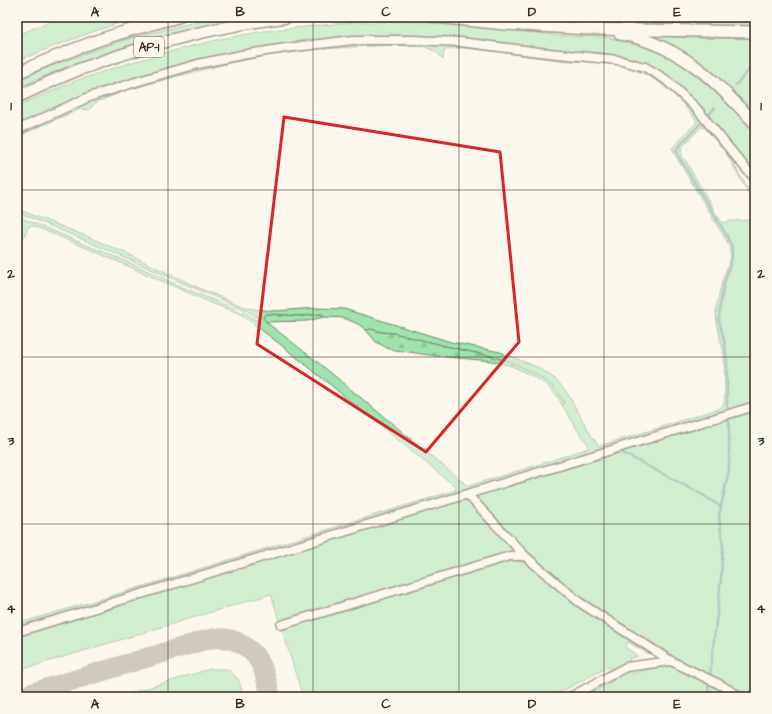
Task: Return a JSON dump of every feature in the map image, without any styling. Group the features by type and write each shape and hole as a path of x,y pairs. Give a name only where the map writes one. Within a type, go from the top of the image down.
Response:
{"highway":[{"name":"AP-1","path":"17,73 89,43 178,17"},
{"name":"AP-1","path":"17,97 78,71 145,48 234,25 287,17"},
{"path":"435,17 505,24 590,29 755,32"},
{"path":"590,29 625,35 648,41 677,55 704,74 725,92 755,123"}],"street":[{"path":"17,130 89,97 198,64 241,55 353,40 461,42 618,60 645,67 665,79 697,109 755,178"},
{"path":"17,632 755,406"},
{"path":"468,495 525,556 579,602 671,661 719,684 741,697"},
{"path":"280,626 510,556 525,556"},
{"path":"570,697 626,667 671,661"}],"highlighted area":[{"path":"284,117 500,152 519,342 426,452 257,344"}],"green space":[{"path":"65,17 139,17 92,32 17,61 17,36 38,26"},
{"path":"215,17 250,17 126,46 66,67 17,88 17,80 64,61 124,40"},
{"path":"528,19 755,23 755,29 605,26 528,21"},
{"path":"354,22 449,23 563,36 602,37 636,43 685,66 710,87 755,131 755,171 720,134 642,63 624,56 432,37 353,37 185,65 17,127 17,106 78,80 129,63 221,39 264,31"},
{"path":"646,35 695,38 755,38 755,119"},
{"path":"385,43 452,45 544,56 608,60 628,64 637,68 651,75 674,92 693,111 725,150 755,199 755,201 746,189 726,153 705,128 701,127 682,147 681,153 718,217 723,223 731,221 755,220 755,404 17,630 17,624 456,490 456,487 285,348 239,313 216,305 34,226 29,226 23,238 17,238 17,216 245,313 257,321 258,318 246,310 17,212 17,209 128,254 199,288 242,306 253,309 275,311 317,308 344,309 451,342 500,352 539,368 555,379 566,391 591,435 599,446 721,408 725,401 724,354 717,324 716,308 722,281 731,257 729,245 672,148 696,123 696,120 689,110 665,87 647,75 636,70 616,64 558,60 463,48 453,48 444,51 443,59 436,52 426,47 392,45 318,49 266,56 230,63 124,91 95,103 89,110 81,109 17,137 17,134 90,101 185,71 230,61 309,48","holes":["266,314 302,316 322,314 324,317 344,318 358,324 366,330 371,329 393,333 511,362 548,382 557,391 564,402 562,405 588,444 589,448 468,486 320,364 266,322 264,317"]},
{"path":"266,314 302,316 322,314 324,317 307,321 266,322 263,317"},
{"path":"371,329 511,362 548,382 557,391 564,402 562,405 558,397 546,384 512,366 492,361 436,356 389,349 376,342 366,330"},
{"path":"755,409 755,697 746,697 675,659 561,584 526,553 473,495"},
{"path":"465,498 471,500 518,550 280,622 271,594 17,671 17,634 97,610 114,609 121,606 128,600"},
{"path":"515,560 526,563 534,568 557,590 584,609 648,649 649,654 628,642 625,647 638,656 629,659 630,664 614,671 608,667 551,697 303,697 282,629 500,563"},
{"path":"662,665 676,667 732,697 584,697 610,683 621,674 630,671 632,674"},
{"path":"210,669 228,669 238,679 244,697 118,697"}],"waterway":[{"path":"736,85 755,63"},
{"path":"707,116 715,108"},
{"path":"700,124 676,150 732,247 732,258 724,284 719,320 725,344 727,362 727,407"},
{"path":"710,675 721,578 723,547 719,516 729,470 729,421"},
{"path":"623,453 703,495 721,507"},
{"path":"708,687 711,697"}],"taxiway":[{"path":"18,697 202,641 217,638 224,638 238,642 255,655 263,670 271,697"}]}
